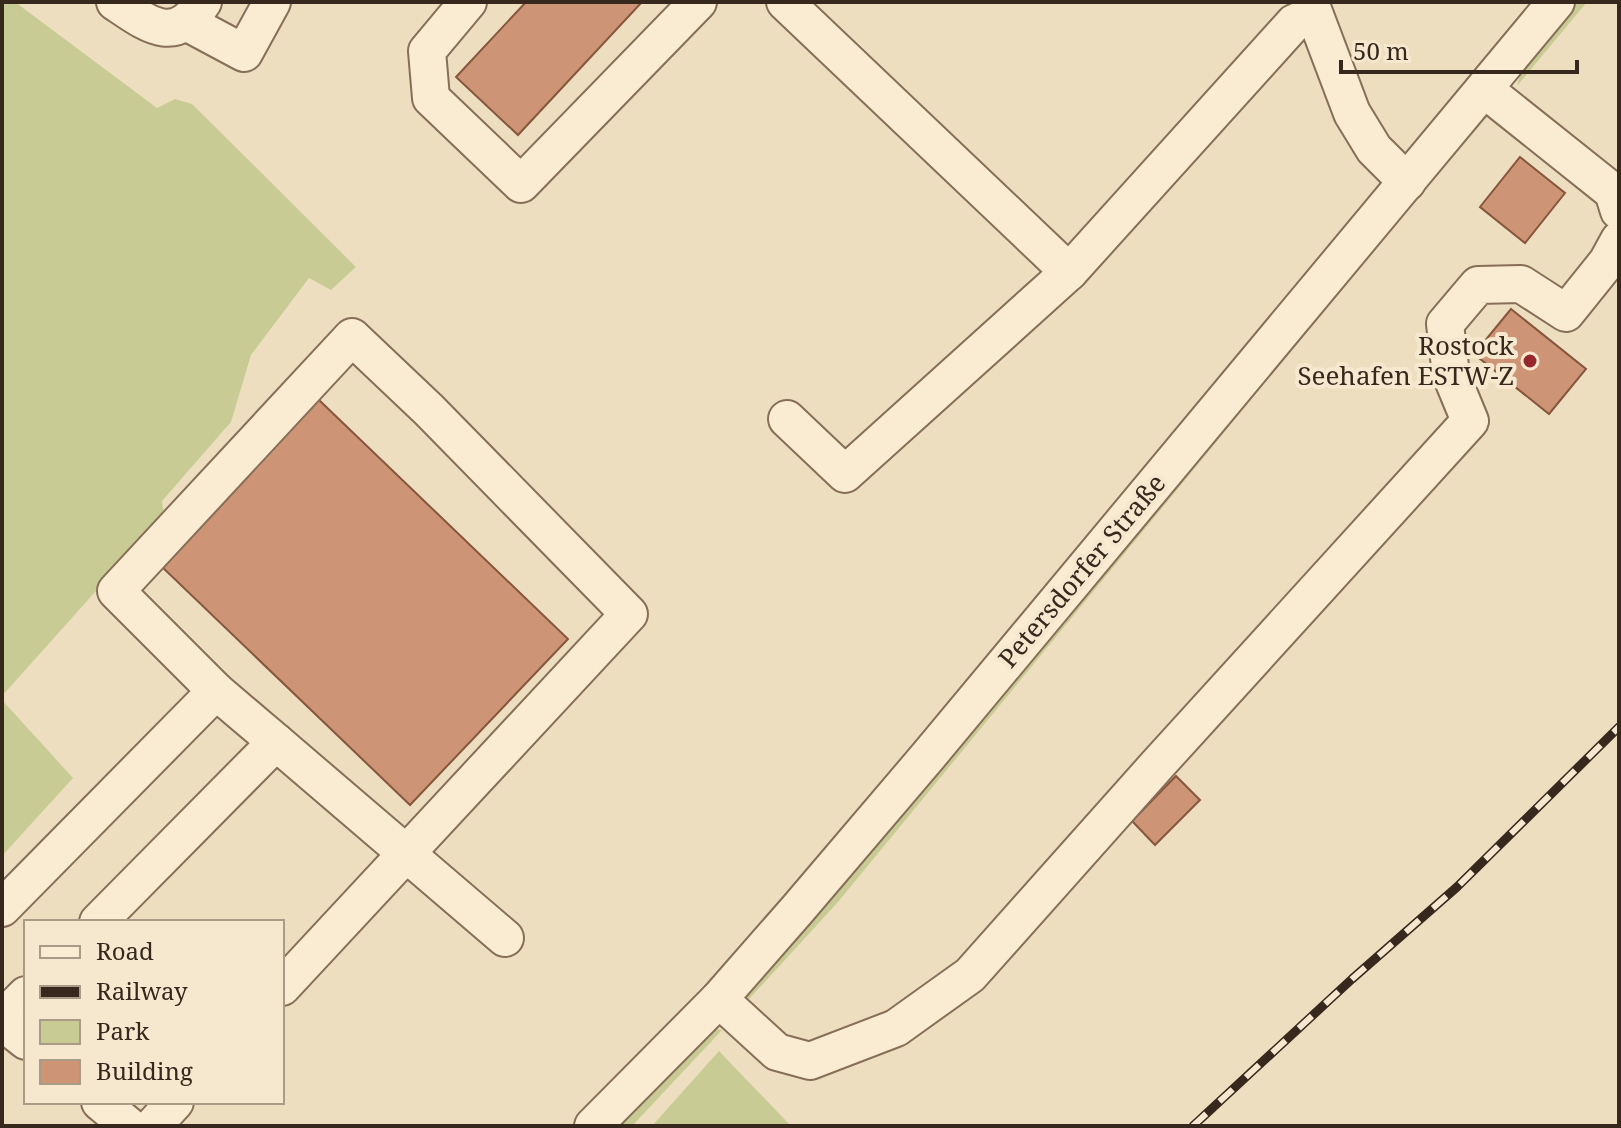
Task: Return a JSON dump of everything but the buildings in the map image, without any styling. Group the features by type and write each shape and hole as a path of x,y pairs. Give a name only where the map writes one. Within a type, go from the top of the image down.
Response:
{"street":[{"path":"115,2 149,24 168,30 194,12 244,53 272,2"},
{"path":"468,2 427,51 431,98 521,184 698,2"},
{"path":"785,2 1069,272"},
{"name":"Petersdorfer Straße","path":"593,1126 719,999 929,755 1556,2"},
{"path":"787,419 845,474 1069,272 1294,23 1312,8 1352,113 1374,149 1407,182"},
{"path":"1484,89 1613,192 1619,211"},
{"path":"719,999 777,1052 810,1061 896,1028 970,975 1470,421 1451,375 1445,324 1478,285 1521,284 1566,313 1607,262 1619,240"},
{"path":"284,985 405,853 629,614 429,410 352,337 116,591 216,691 405,853 505,938"},
{"path":"2,908 216,691"},
{"path":"100,920 276,742"},
{"path":"24,997 2,1020 24,1039"},
{"path":"102,1104 129,1126"},
{"path":"153,1126 173,1104"}],"green space":[{"path":"2,2 15,2 157,108 175,99 192,104 356,267 331,290 309,278 251,355 231,422 162,501 164,515 2,696"},
{"path":"1575,2 1587,2 1517,86 1522,67"},
{"path":"1489,115 1394,226 838,902 739,1010 737,1002 836,893 1472,121"},
{"path":"2,700 73,778 2,856"},
{"path":"713,1029 722,1030 632,1126 615,1126"},
{"path":"719,1051 791,1126 652,1126"}],"railway":[{"path":"1193,1126 1457,887 1619,727"}],"place":[{"name":"Rostock Seehafen ESTW-Z","path":"1530,361"}]}
